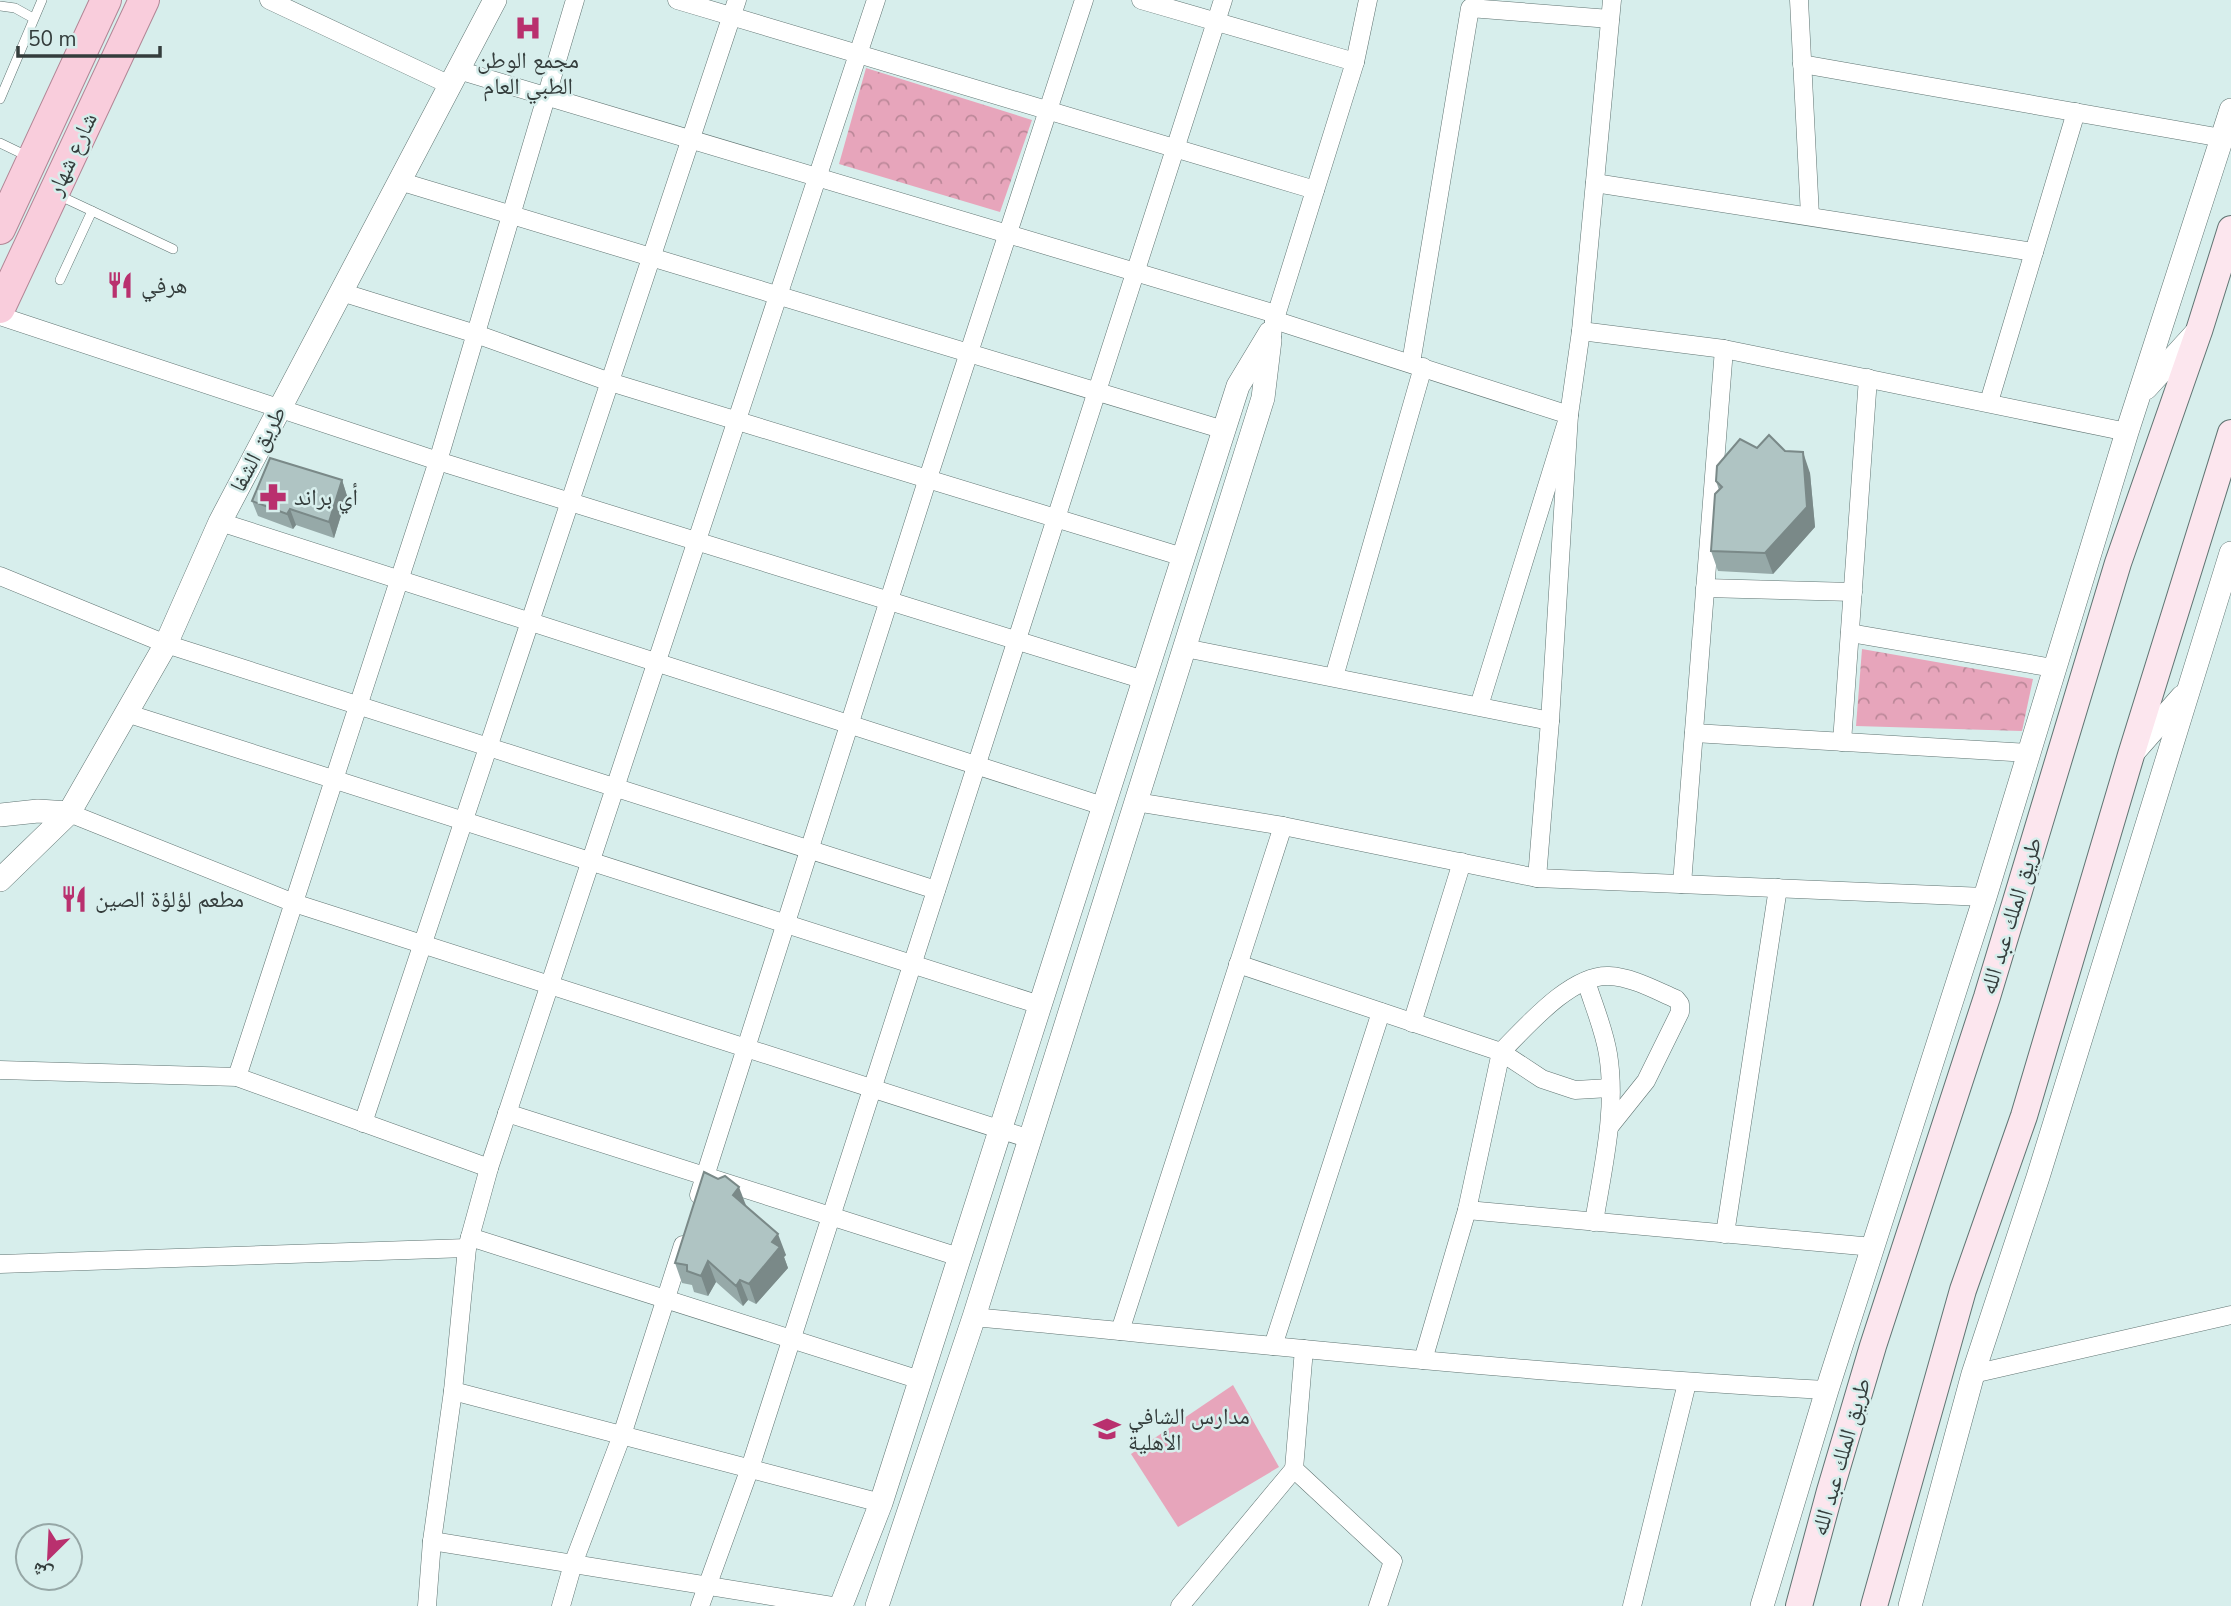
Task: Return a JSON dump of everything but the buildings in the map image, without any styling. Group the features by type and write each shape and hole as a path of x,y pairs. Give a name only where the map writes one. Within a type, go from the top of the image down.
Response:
{"main road":[{"name":"شارع شهار","path":"0,229 106,0"},
{"name":"شارع شهار","path":"0,308 144,0"},
{"name":"طريق الملك عبد الله","path":"1799,1606 1873,1346 1987,997 2118,563 2199,331 2231,229"},
{"path":"1874,1606 1963,1290 2024,1116 2131,755 2231,433"}],"street":[{"path":"269,0 289,4 454,77 547,96 1136,272 1274,322 1569,415"},
{"name":"طريق الشفا","path":"0,880 69,813 127,713 166,643 220,522 495,0"},
{"path":"237,1077 438,460 575,0"},
{"path":"677,0 734,8 858,54 1315,190"},
{"path":"427,1606 432,1541 453,1391 469,1243 489,1168 876,0"},
{"path":"561,1606 573,1564 622,1435 1084,0"},
{"path":"1141,0 1355,62"},
{"path":"700,1606 750,1468 1223,0"},
{"path":"877,1606 974,1317 1263,398 1274,322 1355,62 1368,0"},
{"path":"1537,878 1550,721 1569,415 1581,331 1612,0"},
{"path":"1799,0 1810,216"},
{"path":"363,1123 734,8"},
{"path":"1334,677 1417,365 1470,8 1610,19"},
{"path":"1802,64 2222,138"},
{"path":"1762,1606 1827,1390 1985,897 2053,668 2231,110"},
{"path":"1989,402 2076,112"},
{"path":"399,181 1224,429"},
{"path":"1595,183 2034,252"},
{"path":"341,292 476,334 610,382 1183,557"},
{"path":"0,316 438,460 1144,680"},
{"path":"841,1606 881,1503 1238,386 1274,322"},
{"path":"1581,331 1724,349 2127,432"},
{"path":"2140,395 2199,331"},
{"path":"1682,884 1724,349"},
{"path":"1842,742 1868,378"},
{"path":"1479,706 1569,415"},
{"path":"220,522 1103,806"},
{"path":"1910,1606 1973,1374 2038,1177 2231,553"},
{"path":"0,576 166,643 936,890"},
{"path":"1706,588 1853,593"},
{"path":"1850,633 2053,668"},
{"path":"1185,648 1550,721"},
{"path":"2131,755 2188,691"},
{"path":"127,713 1040,1005"},
{"path":"1694,733 2029,753"},
{"path":"1136,802 1283,826 1537,878 1985,897"},
{"path":"0,816 38,811 69,813 294,903 1030,1139"},
{"path":"1121,1331 1283,826"},
{"path":"1412,1023 1462,862"},
{"path":"1725,1234 1778,888"},
{"path":"1975,927 1987,997"},
{"path":"1238,964 1501,1052 1542,1079 1553,1083 1575,1090 1610,1088"},
{"path":"1423,1360 1467,1210 1501,1052 1546,1006 1586,981 1608,976 1635,981 1676,999 1680,1004 1679,1012 1646,1082 1610,1126"},
{"path":"1586,981 1608,1053 1610,1088 1610,1126 1594,1222"},
{"path":"1273,1346 1381,1012"},
{"path":"0,1070 237,1077 489,1168"},
{"path":"507,1113 959,1257"},
{"path":"1467,1210 1873,1247"},
{"path":"0,1265 469,1243 665,1299 920,1380"},
{"path":"1973,1374 2231,1315"},
{"path":"974,1317 1687,1383 1827,1390"},
{"path":"1181,1606 1294,1469 1304,1349"},
{"path":"1632,1606 1687,1383"},
{"path":"453,1391 881,1503"},
{"path":"1294,1469 1393,1561 1378,1606"},
{"path":"432,1541 832,1606"}],"lane":[{"path":"0,99 42,0"},
{"path":"0,6 15,8 33,18"},
{"path":"0,143 32,159"},
{"path":"54,193 173,249"},
{"path":"60,280 92,211"}],"green space":[{"path":"866,68 1032,120 1000,212 839,164"},
{"path":"1862,649 2033,679 2022,731 1856,726"},
{"path":"1233,1385 1279,1467 1178,1527 1131,1454"}],"place":[{"name":"مجمع الوطن الطبي العام","path":"528,28"},
{"name":"هرفي","path":"120,285"},
{"name":"أي براند","path":"273,497"},
{"name":"مطعم لؤلؤة الصين","path":"74,899"},
{"name":"مدارس الشافي الأهلية","path":"1107,1429"}]}
